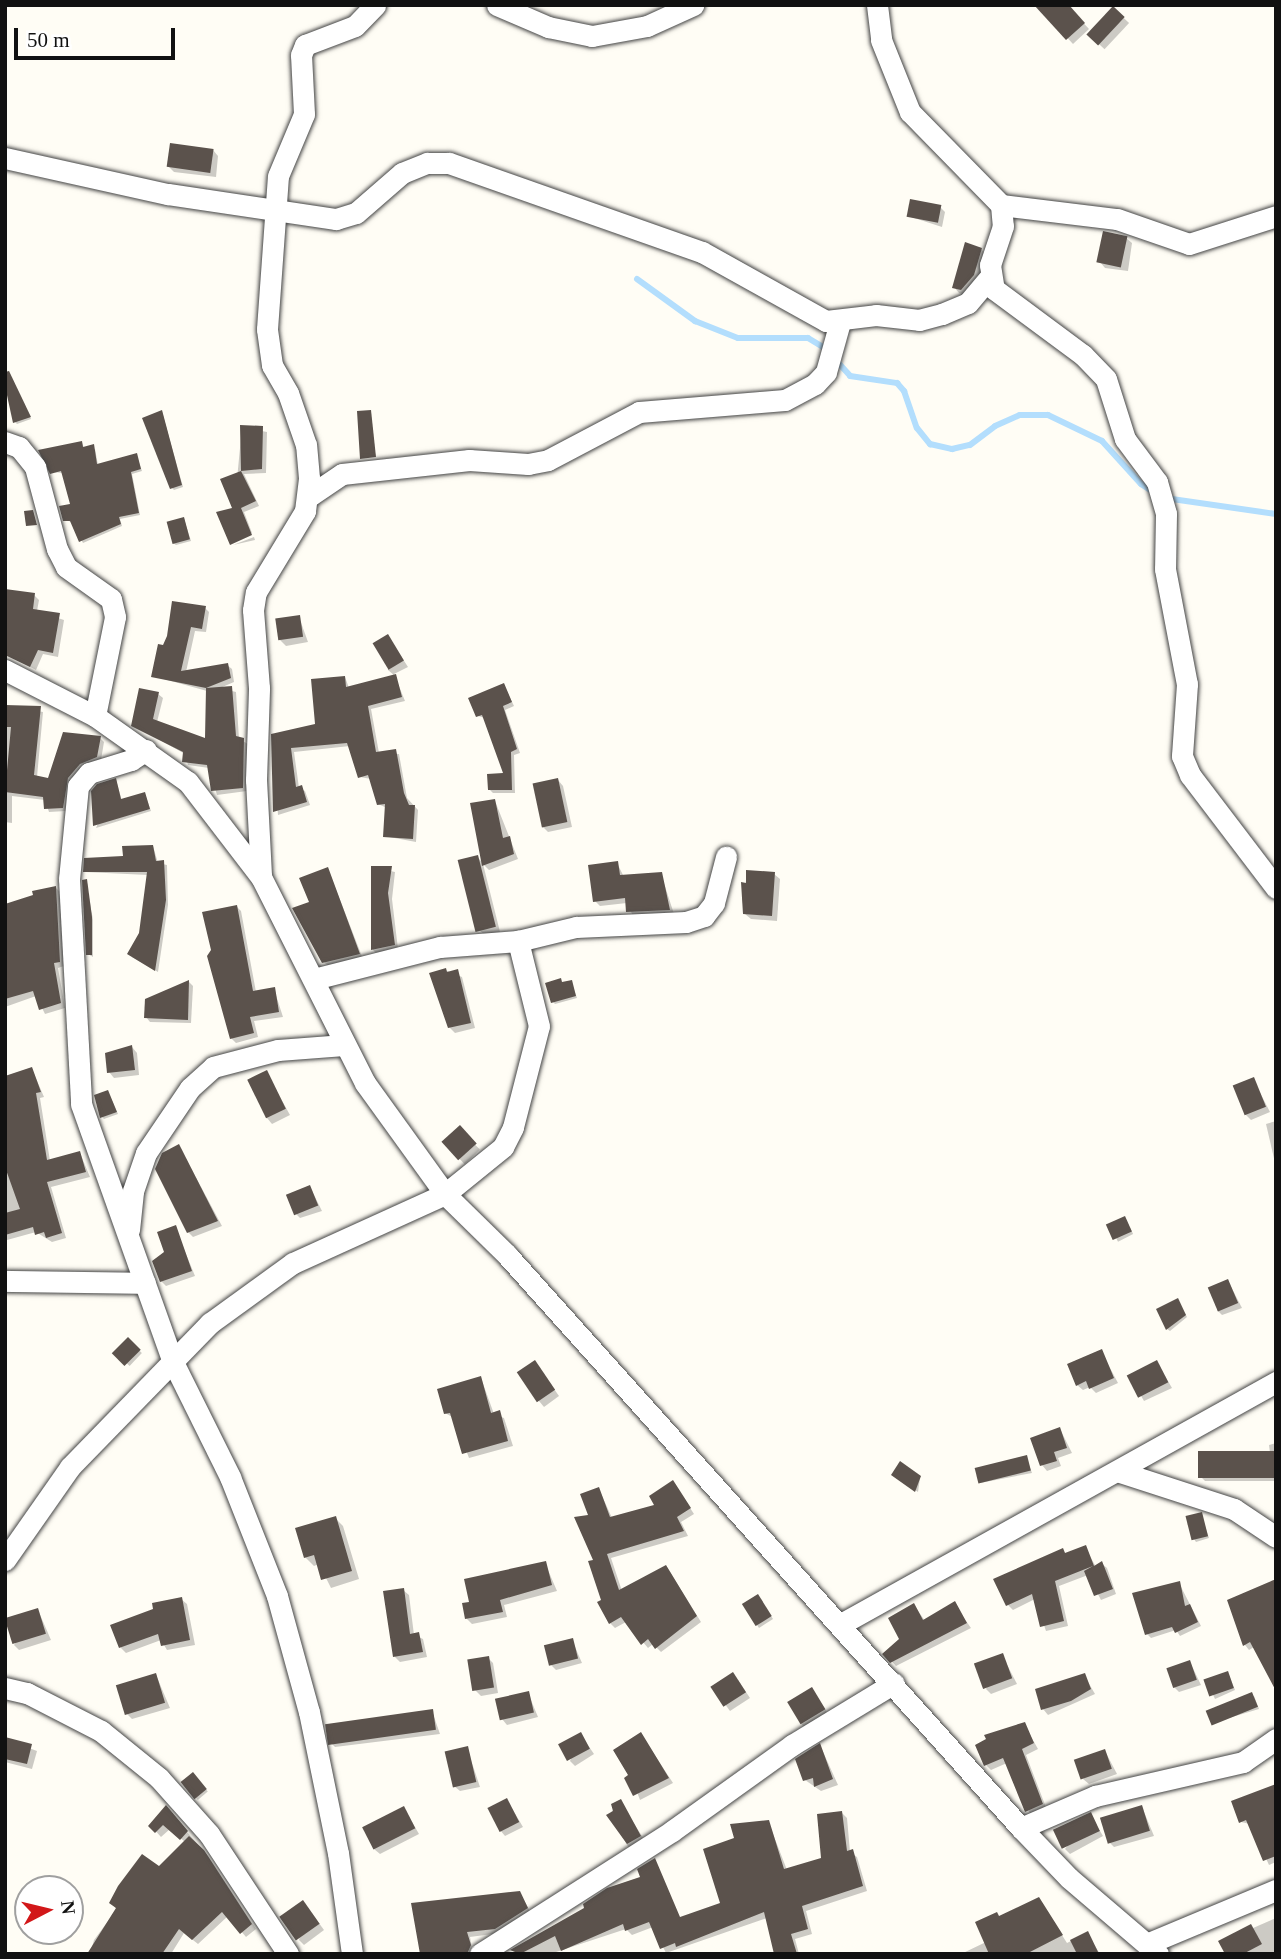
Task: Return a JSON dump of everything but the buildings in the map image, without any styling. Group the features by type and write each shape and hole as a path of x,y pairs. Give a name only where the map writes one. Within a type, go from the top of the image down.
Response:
{"street":[{"path":"261,877 256,780 259,688 253,610 256,592 289,542 308,496 306,446 288,393 272,365 267,329 278,176 304,114 301,55 305,45 355,26 374,5"},
{"path":"497,5 548,27 592,36 647,26 692,5"},
{"path":"5,158 277,212 336,219 356,213 402,173 427,163 449,163 702,252 785,294 814,317 840,322 876,315 919,320 968,303 989,278 1003,226 1000,205 910,112 889,66 877,5"},
{"path":"1000,205 1117,219 1189,244 1276,216"},
{"path":"989,278 1001,297 1083,355 1106,379 1125,439 1157,482 1166,514 1165,569 1187,684 1182,755 1191,775 1276,888"},
{"path":"308,496 342,474 469,460 528,464 548,460 639,412 785,400 815,384 826,372 840,322"},
{"path":"5,442 19,446 32,461 66,567 111,599 115,617 95,716"},
{"path":"5,670 95,716 188,782 261,877 314,979 344,1045 388,1120 444,1194 507,1255 894,1683 1021,1828 1069,1878 1153,1948 1276,1890"},
{"path":"146,750 81,779 69,879 81,1104 172,1360 230,1477 277,1596 309,1712 338,1853 352,1954"},
{"path":"314,979 408,952 518,941 576,927 686,922 704,916 714,903 726,857"},
{"path":"5,1560 70,1467 172,1360 246,1294 293,1263 444,1194 503,1147 513,1127 539,1026 518,941"},
{"path":"128,1236 133,1191 146,1153 190,1088 213,1067 278,1050 344,1045"},
{"path":"5,1281 145,1283"},
{"path":"841,1624 1120,1472 1276,1382"},
{"path":"1120,1472 1234,1509 1276,1538"},
{"path":"480,1954 672,1832 792,1745 894,1683"},
{"path":"5,1688 27,1693 101,1731 159,1778 208,1834 288,1954"},
{"path":"1021,1828 1095,1796 1243,1762 1276,1739"}],"waterway":[{"path":"637,279 695,321 738,338 808,338 828,350"},
{"path":"834,358 850,376 897,383 904,391 917,428 930,444 952,449 970,445 995,426 1020,415 1048,415 1102,441 1141,484 1155,493"},
{"path":"1165,498 1276,514"}]}
